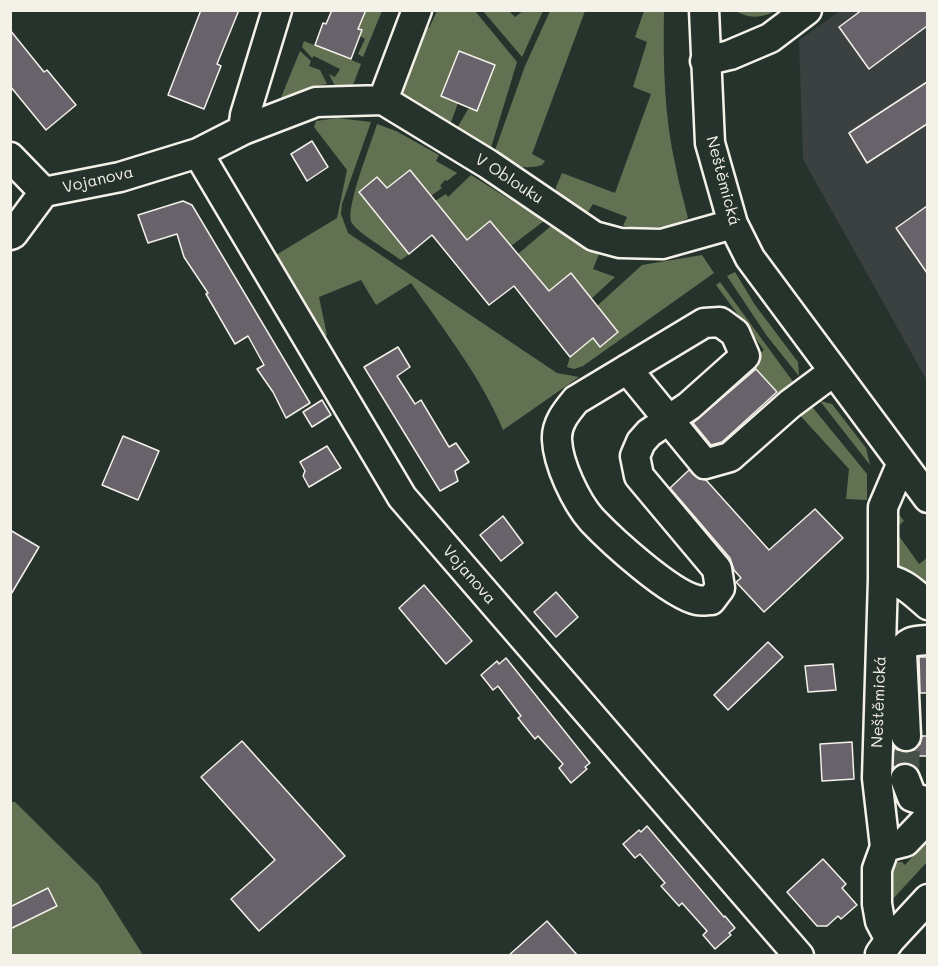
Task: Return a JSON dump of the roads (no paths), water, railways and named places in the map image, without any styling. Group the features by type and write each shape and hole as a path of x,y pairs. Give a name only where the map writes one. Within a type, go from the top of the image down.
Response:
{"street":[{"path":"243,130 244,115 277,10"},
{"path":"383,100 417,10"},
{"name":"Neštěmická","path":"704,10 710,143 733,224 750,258 927,498"},
{"path":"705,61 730,55 770,38 807,10"},
{"name":"Vojanova","path":"10,157 44,192 120,177 198,153 243,130 316,102 383,100"},
{"name":"V Oblouku","path":"383,100 488,164 594,236 620,243 662,244 733,224"},
{"name":"Vojanova","path":"198,153 402,497 799,956"},
{"path":"10,235 44,192"},
{"path":"720,322 735,333 745,356 689,406 668,420 641,442 635,456 639,476 717,569 720,588 711,600 696,600 667,585 635,560 591,518 574,491 561,461 557,439 561,419 576,400 704,323 720,322"},
{"path":"627,369 705,464 730,457 790,404 833,372"},
{"name":"Neštěmická","path":"884,948 877,904 877,869 885,847 877,778 883,507 901,465"},
{"path":"883,579 892,579 906,586 927,605"},
{"path":"906,736 904,646 908,643 927,640"},
{"path":"905,779 912,797 927,802"},
{"path":"885,847 905,842 927,818"},
{"path":"884,948 927,900"}],"tunnel":[{"path":"905,779 906,736"}]}
